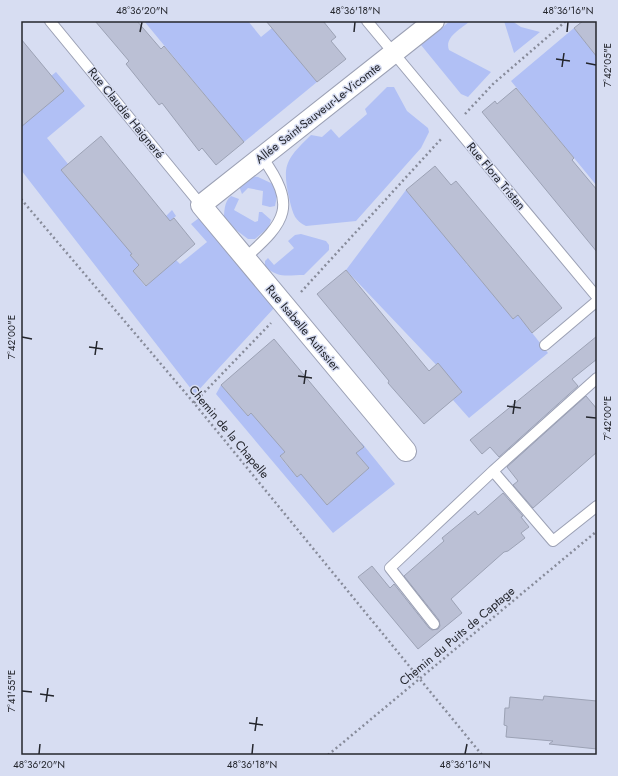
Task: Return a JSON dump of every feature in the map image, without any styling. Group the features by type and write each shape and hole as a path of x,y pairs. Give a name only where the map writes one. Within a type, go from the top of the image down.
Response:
{"street":[{"name":"Allée Saint-Sauveur-Le-Vicomte","path":"201,205 395,54 434,21"},
{"name":"Rue Isabelle Autissier","path":"201,205 406,451"}],"lane":[{"name":"Rue Claudie Haigneré","path":"50,21 201,205"},
{"name":"Rue Flora Tristan","path":"367,21 597,297"},
{"path":"245,258 270,236 282,218 282,192 272,172 262,157"},
{"path":"545,344 597,301"},
{"path":"434,624 390,568 493,471 597,378"},
{"path":"493,471 553,542 597,506"}],"path":[{"path":"194,403 286,308 493,84 566,21"},
{"name":"Chemin de la Chapelle","path":"21,199 194,403 418,680 482,755"},
{"name":"Chemin du Puits de Captage","path":"328,755 597,531"}],"shaded area":[{"path":"144,21 248,21 261,37 272,28 317,82 244,142"},
{"path":"450,21 470,21 451,37 448,45 449,50 491,72 468,97 461,94 421,45"},
{"path":"504,21 512,21 521,27 540,32 514,53"},
{"path":"574,28 597,57 597,186 511,81"},
{"path":"56,72 85,106 47,138 68,164 61,170 161,211 166,216 172,210 176,216 130,255 139,265 133,271 145,286 176,260 180,264 207,242 191,224 199,218 275,307 195,394 21,170 21,120 51,76"},
{"path":"387,87 394,87 407,111 428,128 429,132 421,148 356,221 306,226 302,224 293,214 287,190 286,172 290,158 311,135 322,137 331,129 339,138 367,114 365,109"},
{"path":"250,176 258,177 273,184 277,196 275,206 270,207 262,205 263,191 248,188 242,194 239,186"},
{"path":"406,190 423,210 472,259 466,265 468,264 483,283 488,279 513,319 518,315 548,353 469,418 453,400 462,392 346,270"},
{"path":"231,196 239,199 234,210 255,222 258,221 259,212 262,212 271,220 269,227 255,239 248,239 224,221 224,211 227,201"},
{"path":"301,234 326,241 329,245 329,250 304,275 279,275 265,266 265,261 268,258 274,265 294,248 288,241 295,235"},
{"path":"221,385 248,416 251,413 290,448 280,457 297,477 304,472 327,504 369,468 356,453 363,447 361,442 395,484 333,533 216,394"}],"building":[{"path":"95,21 137,21 161,49 164,46 244,142 216,165 202,148 199,151 162,103 159,105 126,64 129,61"},
{"path":"266,21 323,21 336,37 331,41 346,59 317,82"},
{"path":"583,21 597,21 597,57 574,28"},
{"path":"21,39 64,91 21,127"},
{"path":"516,88 574,158 572,160 597,190 597,252 482,112 495,101 497,104"},
{"path":"101,136 170,221 174,218 195,244 146,286 133,271 139,265 130,255 132,254 61,170"},
{"path":"435,166 451,185 456,181 562,308 532,333 518,315 513,319 406,190"},
{"path":"346,270 429,371 438,363 462,392 424,424 388,383 389,381 317,294"},
{"path":"597,336 597,359 572,379 578,386 499,457 490,447 482,454 470,440"},
{"path":"274,339 364,447 356,453 369,468 327,505 301,474 297,477 280,456 285,452 251,413 248,416 221,385"},
{"path":"586,396 597,409 597,452 533,508 513,485 518,481 507,467"},
{"path":"503,493 523,516 521,517 529,527 521,533 525,538 508,551 504,552 451,599 462,613 418,649 358,577 372,566 390,588 394,584 429,628 432,630 438,629 440,626 439,620 404,576 444,541 442,538 475,511 478,515"},
{"path":"544,696 597,701 597,749 549,744 553,741 506,737 507,726 504,725 505,708 509,708 510,697 543,700"}]}
